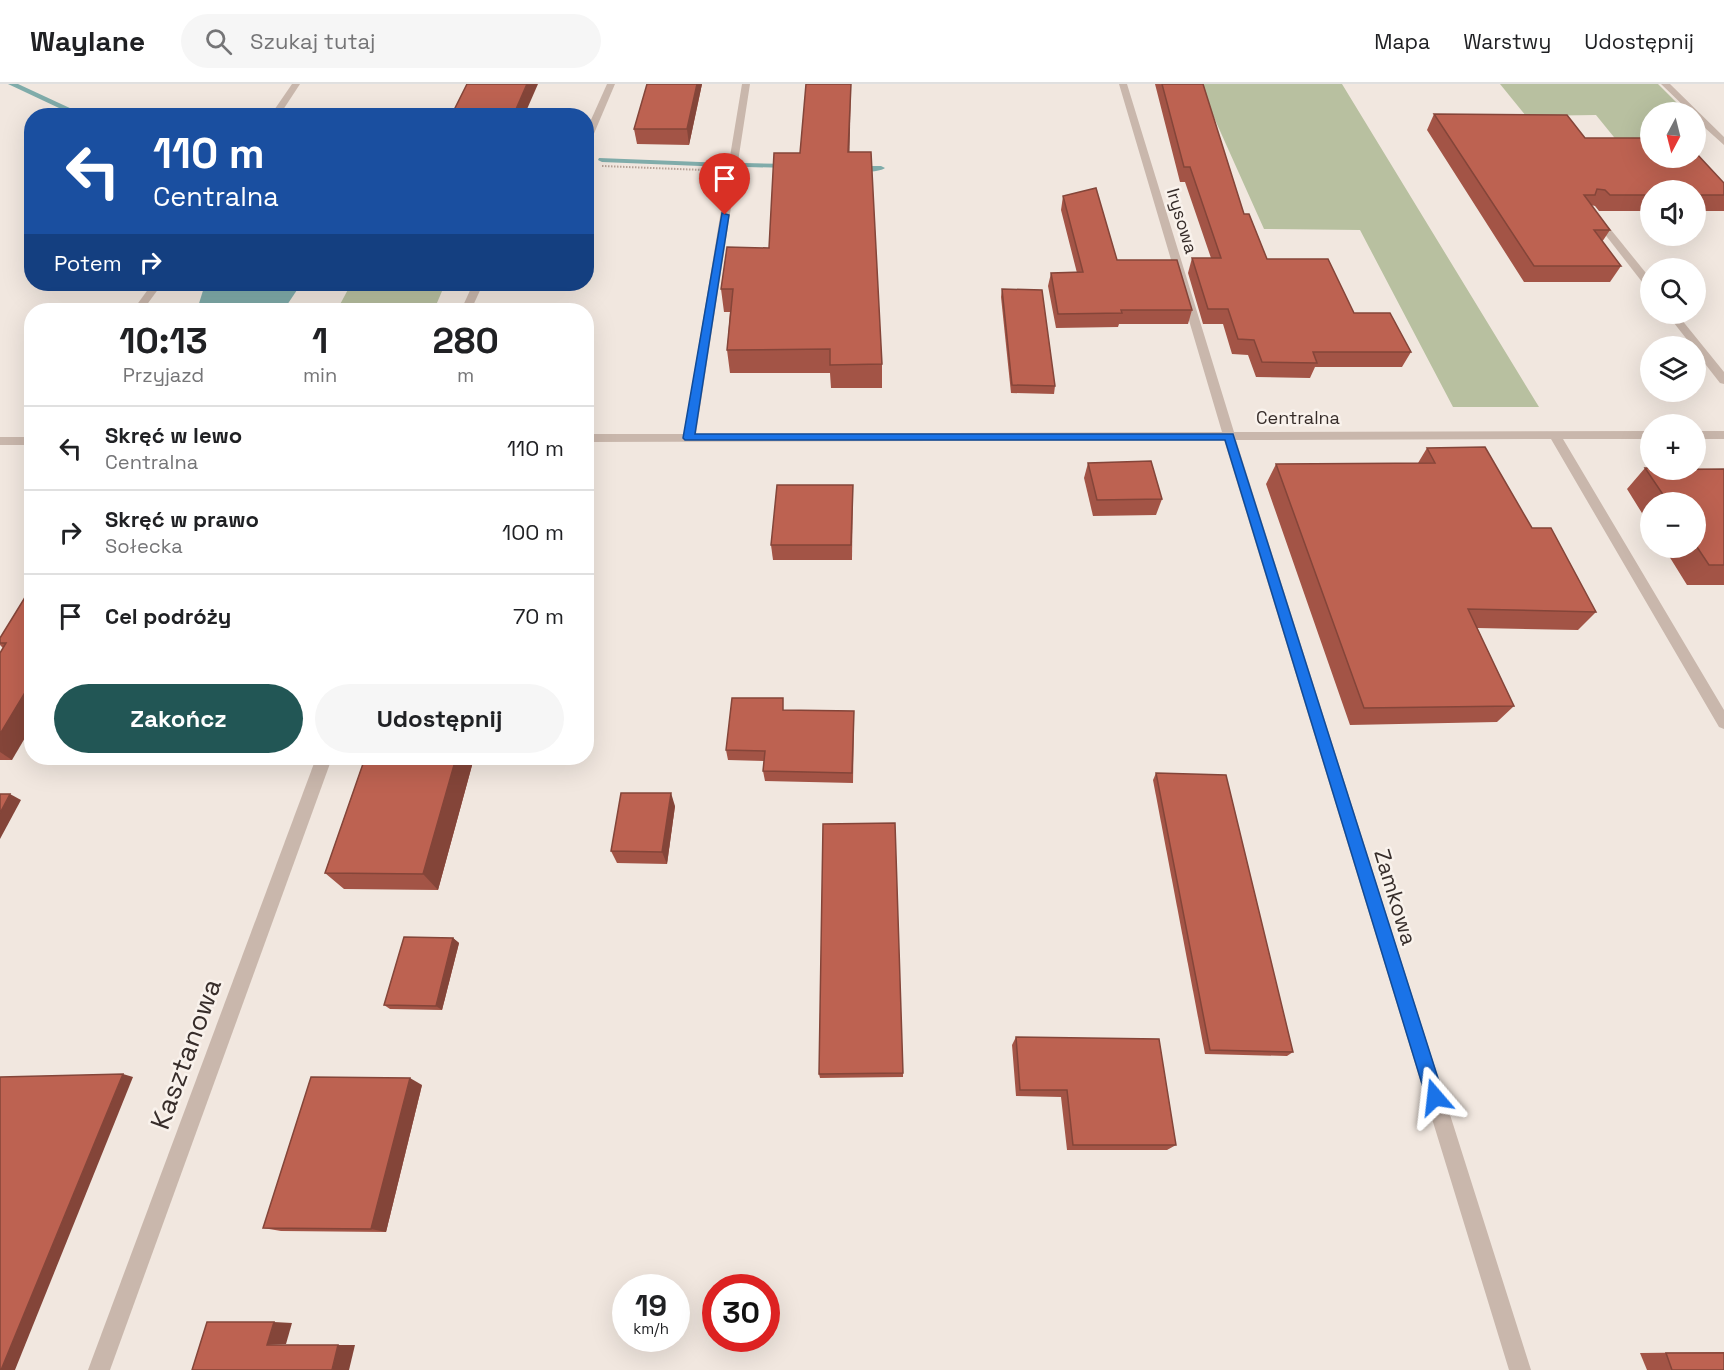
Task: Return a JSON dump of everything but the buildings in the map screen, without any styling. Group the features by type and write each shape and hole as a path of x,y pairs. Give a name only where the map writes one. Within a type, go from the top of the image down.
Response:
{"street":[{"path":"280,108 296,84"},
{"path":"594,124 611,84"},
{"path":"689,438 746,84"},
{"name":"Irysowa","path":"1123,84 1229,436"},
{"path":"1665,84 1683,102"},
{"path":"1706,125 1724,142"},
{"path":"1590,209 1640,272"},
{"path":"1680,324 1724,380"},
{"path":"1554,435 1724,723"},
{"name":"Centralna","path":"594,438 1640,435"},
{"path":"1706,435 1724,435"},
{"name":"Zamkowa","path":"1229,436 1520,1370"},
{"path":"0,441 24,441"},
{"name":"Kasztanowa","path":"99,1370 321,765"}],"path":[{"path":"598,166 732,171"}],"green space":[{"path":"1199,84 1342,84 1539,407 1453,407 1360,230 1264,229"},
{"path":"1500,84 1658,84 1676,102 1640,102 1640,146 1622,147 1596,115 1526,116"},
{"path":"347,291 442,291 437,303 341,303"}],"water":[{"path":"203,291 296,291 288,303 199,303"}],"waterway":[{"path":"12,84 65,108"},
{"path":"602,160 725,165"},
{"path":"747,165 792,166"},
{"path":"853,168 881,168"}],"route":[{"path":"725,215 689,438 1229,436 1435,1097"}]}
